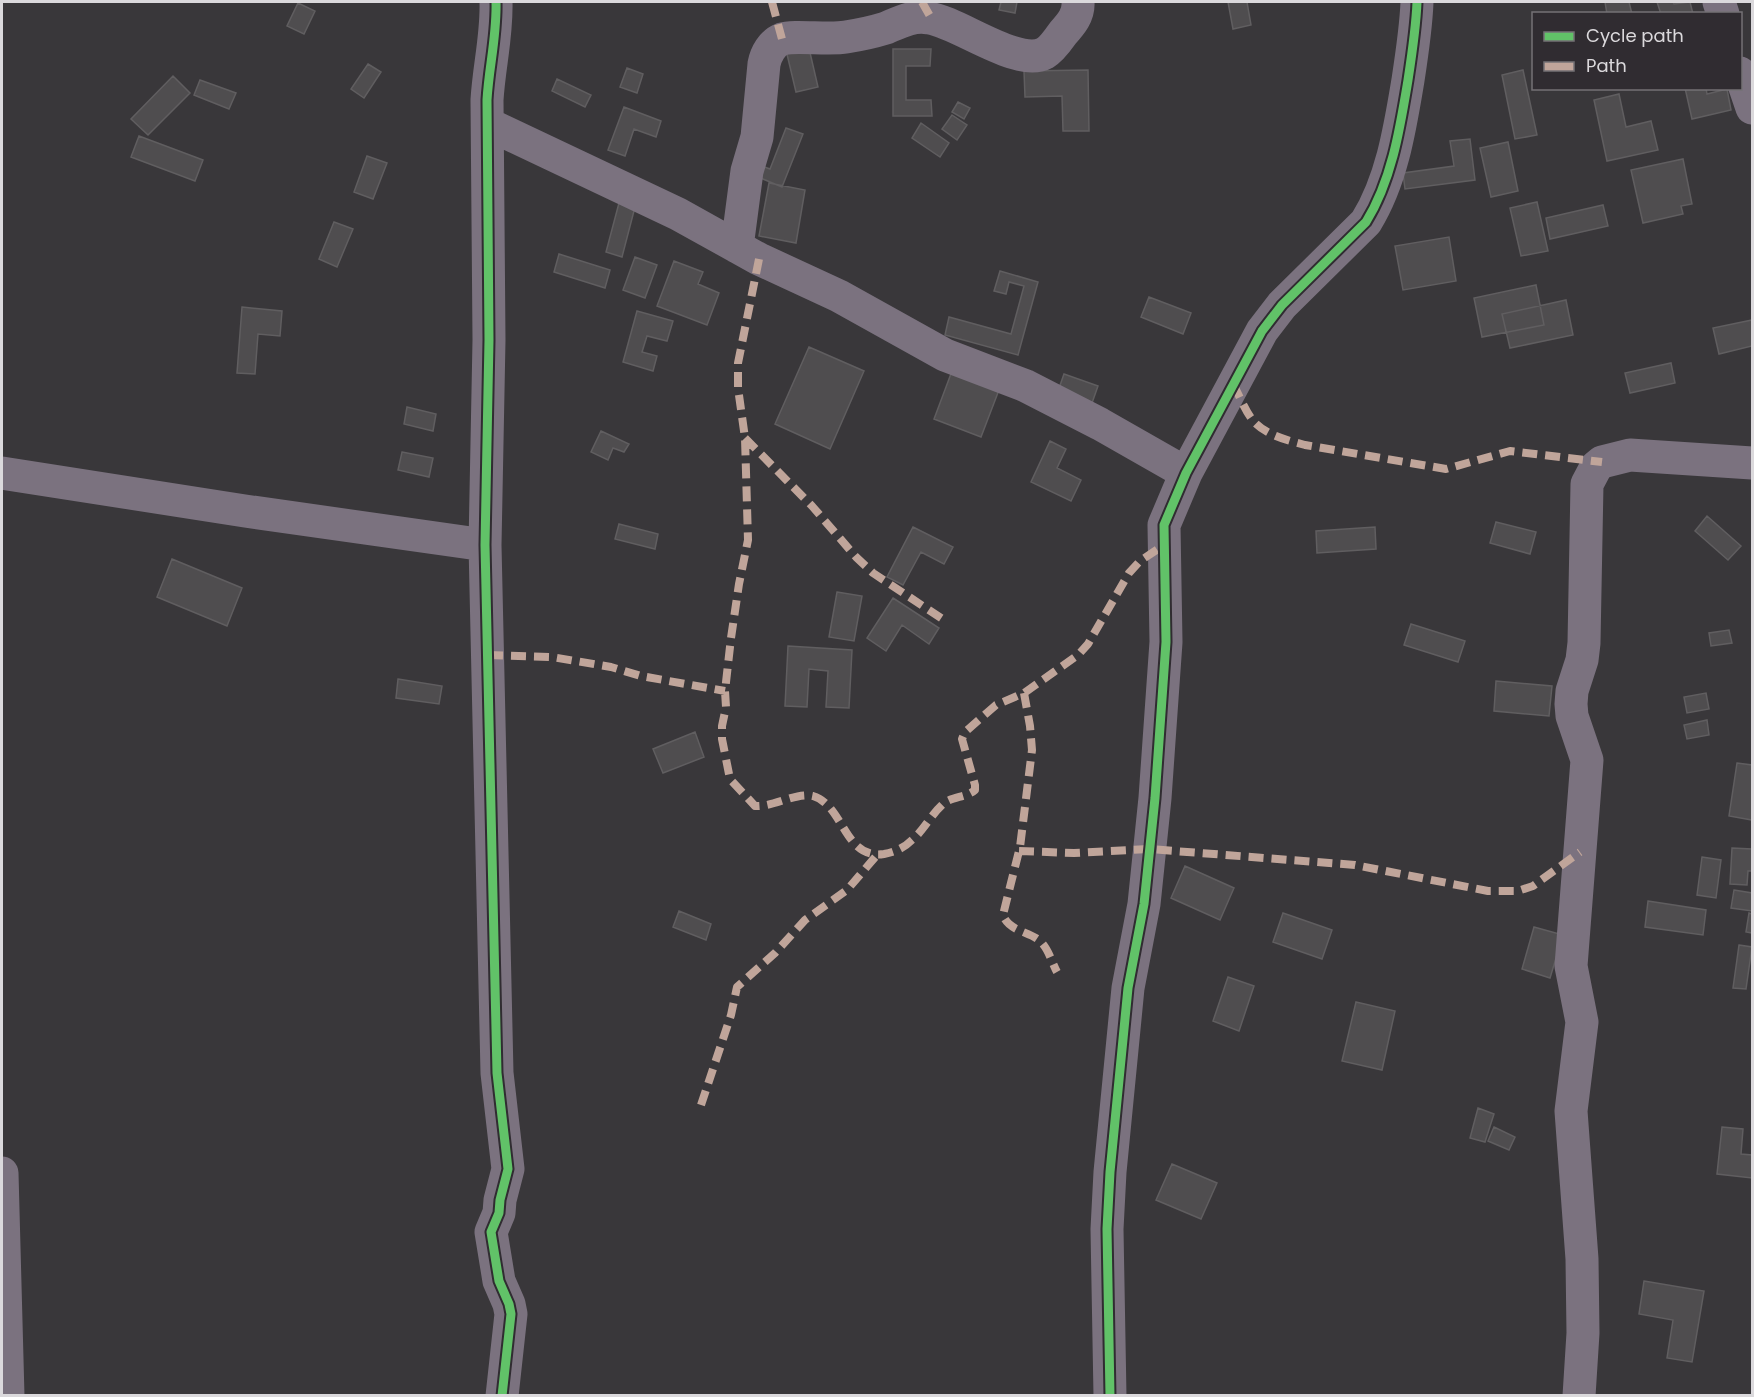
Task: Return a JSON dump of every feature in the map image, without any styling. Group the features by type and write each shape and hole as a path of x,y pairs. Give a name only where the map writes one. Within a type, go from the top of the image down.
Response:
{"street":[{"path":"496,2 495,46 488,80 487,100 489,340 485,545 497,1073 508,1169 499,1214 491,1232 499,1281 511,1314 502,1395"},
{"path":"737,247 747,171 757,137 764,64 766,54 777,42 786,39 845,38 918,17 931,18 1001,48 1036,56 1049,51 1072,22 1077,12 1078,2"},
{"path":"1110,1395 1107,1241 1110,1172 1128,988 1144,904 1155,798 1166,642 1164,525 1186,473 1262,331 1282,305 1366,222 1374,209 1401,128 1416,27 1417,2"},
{"path":"1742,79 1752,108"},
{"path":"488,124 678,214 759,260 838,296 945,355 1026,386 1100,424 1186,473"},
{"path":"1579,1395 1583,1333 1582,1259 1571,1111 1582,1022 1571,966 1587,760 1572,716 1571,704 1584,643 1587,484 1596,467 1602,462 1630,455 1752,463"},
{"path":"2,472 245,511 485,545"},
{"path":"2,1173 4,1325 8,1395"}],"building":[{"path":"1001,2 1017,2 1015,13 999,10"},
{"path":"1228,2 1247,2 1251,25 1233,29"},
{"path":"1605,2 1629,2 1632,12 1607,12"},
{"path":"1657,2 1673,2 1674,4 1690,2 1692,12 1660,12"},
{"path":"298,3 315,11 304,34 287,26"},
{"path":"808,44 818,87 796,92 786,50"},
{"path":"893,49 931,49 930,66 906,66 906,100 931,100 932,116 893,116"},
{"path":"368,64 381,72 364,98 351,89"},
{"path":"627,68 643,74 637,93 620,87"},
{"path":"1088,70 1089,131 1063,131 1062,96 1025,97 1024,71"},
{"path":"1523,70 1537,135 1515,139 1502,75"},
{"path":"173,76 190,93 148,135 131,119"},
{"path":"557,79 591,95 585,107 552,91"},
{"path":"200,80 236,93 229,109 194,95"},
{"path":"1685,90 1706,90 1707,94 1727,90 1731,110 1692,119"},
{"path":"1619,94 1626,127 1651,121 1658,150 1607,161 1594,100"},
{"path":"958,102 970,108 964,119 952,112"},
{"path":"624,107 661,121 656,137 634,129 625,156 608,150"},
{"path":"952,115 967,125 957,140 942,129"},
{"path":"921,123 949,143 940,157 912,138"},
{"path":"786,128 803,134 782,187 751,174 756,164 770,169"},
{"path":"139,136 203,160 195,181 131,157"},
{"path":"1470,139 1475,180 1405,189 1403,173 1454,166 1450,141"},
{"path":"1508,142 1518,191 1491,197 1480,148"},
{"path":"367,156 387,163 373,199 354,192"},
{"path":"1683,159 1692,204 1681,206 1683,214 1643,223 1631,170"},
{"path":"769,183 805,190 796,243 759,236"},
{"path":"1537,202 1548,251 1521,256 1510,208"},
{"path":"619,203 635,207 622,257 606,252"},
{"path":"1603,205 1608,226 1550,239 1546,218"},
{"path":"334,222 353,229 337,267 319,259"},
{"path":"1449,237 1456,281 1403,290 1395,246"},
{"path":"559,254 610,270 605,288 554,272"},
{"path":"635,257 657,265 645,298 623,290"},
{"path":"674,261 703,272 698,284 719,293 707,325 657,306"},
{"path":"1000,271 1038,282 1018,355 945,335 949,317 1011,334 1024,286 1009,282 1006,294 994,291"},
{"path":"1536,285 1544,325 1482,337 1474,298"},
{"path":"1149,297 1191,313 1183,334 1141,317"},
{"path":"1566,300 1573,335 1510,348 1502,314"},
{"path":"242,307 282,311 280,336 258,334 255,374 237,373"},
{"path":"637,311 673,321 667,341 647,336 642,352 657,356 653,371 623,362"},
{"path":"1752,320 1752,346 1719,354 1713,328"},
{"path":"809,347 864,371 830,449 775,424"},
{"path":"1671,363 1675,383 1630,393 1625,373"},
{"path":"952,371 999,390 981,437 934,419"},
{"path":"1064,374 1098,386 1092,403 1058,391"},
{"path":"407,407 436,414 433,431 404,424"},
{"path":"601,431 629,444 624,452 613,448 608,460 591,452"},
{"path":"1050,441 1066,449 1057,468 1081,480 1071,501 1031,482"},
{"path":"402,452 433,458 429,477 398,470"},
{"path":"1707,516 1741,546 1728,560 1695,531"},
{"path":"1496,522 1536,532 1530,554 1490,543"},
{"path":"619,524 658,534 655,549 615,539"},
{"path":"913,527 953,547 944,564 921,552 903,585 887,577"},
{"path":"1375,527 1376,549 1317,553 1316,531"},
{"path":"172,559 242,588 227,626 157,597"},
{"path":"837,592 862,596 854,641 829,637"},
{"path":"893,598 939,628 929,644 902,625 886,651 867,638"},
{"path":"1411,624 1465,641 1458,662 1404,645"},
{"path":"1729,630 1732,643 1711,646 1709,633"},
{"path":"788,646 852,650 849,708 826,707 828,671 809,669 807,707 785,706"},
{"path":"398,679 442,686 439,704 396,698"},
{"path":"1496,681 1552,686 1549,716 1494,711"},
{"path":"1706,693 1709,709 1687,713 1684,697"},
{"path":"1707,720 1709,735 1687,739 1684,725"},
{"path":"695,732 704,757 663,773 653,749"},
{"path":"1737,763 1752,765 1752,820 1729,816"},
{"path":"1732,848 1752,849 1752,871 1748,871 1747,885 1730,884"},
{"path":"1702,857 1721,860 1716,898 1697,895"},
{"path":"1185,866 1234,888 1220,920 1171,898"},
{"path":"1734,890 1752,893 1752,911 1731,908"},
{"path":"1648,901 1706,910 1703,935 1645,927"},
{"path":"679,911 711,924 706,940 673,927"},
{"path":"1283,913 1332,930 1322,959 1273,942"},
{"path":"1749,913 1752,914 1752,933 1746,932"},
{"path":"1534,927 1563,935 1550,978 1522,969"},
{"path":"1739,945 1752,947 1746,989 1733,988"},
{"path":"1228,977 1254,986 1239,1031 1213,1021"},
{"path":"1356,1002 1395,1011 1382,1070 1342,1061"},
{"path":"1478,1108 1494,1114 1485,1142 1470,1138"},
{"path":"1494,1127 1515,1137 1509,1150 1488,1141"},
{"path":"1722,1127 1743,1129 1741,1154 1752,1155 1752,1178 1717,1174"},
{"path":"1172,1164 1217,1183 1201,1219 1156,1200"},
{"path":"1644,1281 1704,1291 1692,1362 1667,1358 1673,1320 1639,1314"}],"marked path":[{"path":"772,2 782,39"},
{"path":"922,2 931,18"},
{"path":"759,259 738,363 738,388 745,438 748,540 731,638 725,691 726,707 722,726 722,739 730,779 755,806 799,796 813,796 823,801 832,810 852,841 860,849 871,854 884,854 903,847 946,802 975,790 962,739 965,732 996,705 1024,693 1078,655 1088,644 1129,573 1140,561 1164,545"},
{"path":"1233,384 1256,424 1275,436 1305,445 1446,469 1510,451 1602,462"},
{"path":"745,438 812,506 873,573 947,622"},
{"path":"488,655 552,657 725,691"},
{"path":"1024,693 1032,750 1020,847 1003,915 1010,925 1036,938 1044,945 1057,972"},
{"path":"1019,851 1074,853 1149,849 1355,865 1488,891 1518,891 1533,886 1580,852"},
{"path":"701,1105 731,1015 737,987 775,953 805,920 847,890 877,855"}],"cycle path":[{"path":"496,2 487,100 489,340 485,545 497,1073 508,1169 499,1213 491,1232 499,1281 511,1314 502,1396"},
{"path":"1110,1396 1107,1229 1110,1172 1128,988 1144,904 1155,798 1166,642 1164,525 1186,473 1262,331 1282,305 1366,222 1375,206 1389,171 1398,135 1411,60 1417,2"}]}
